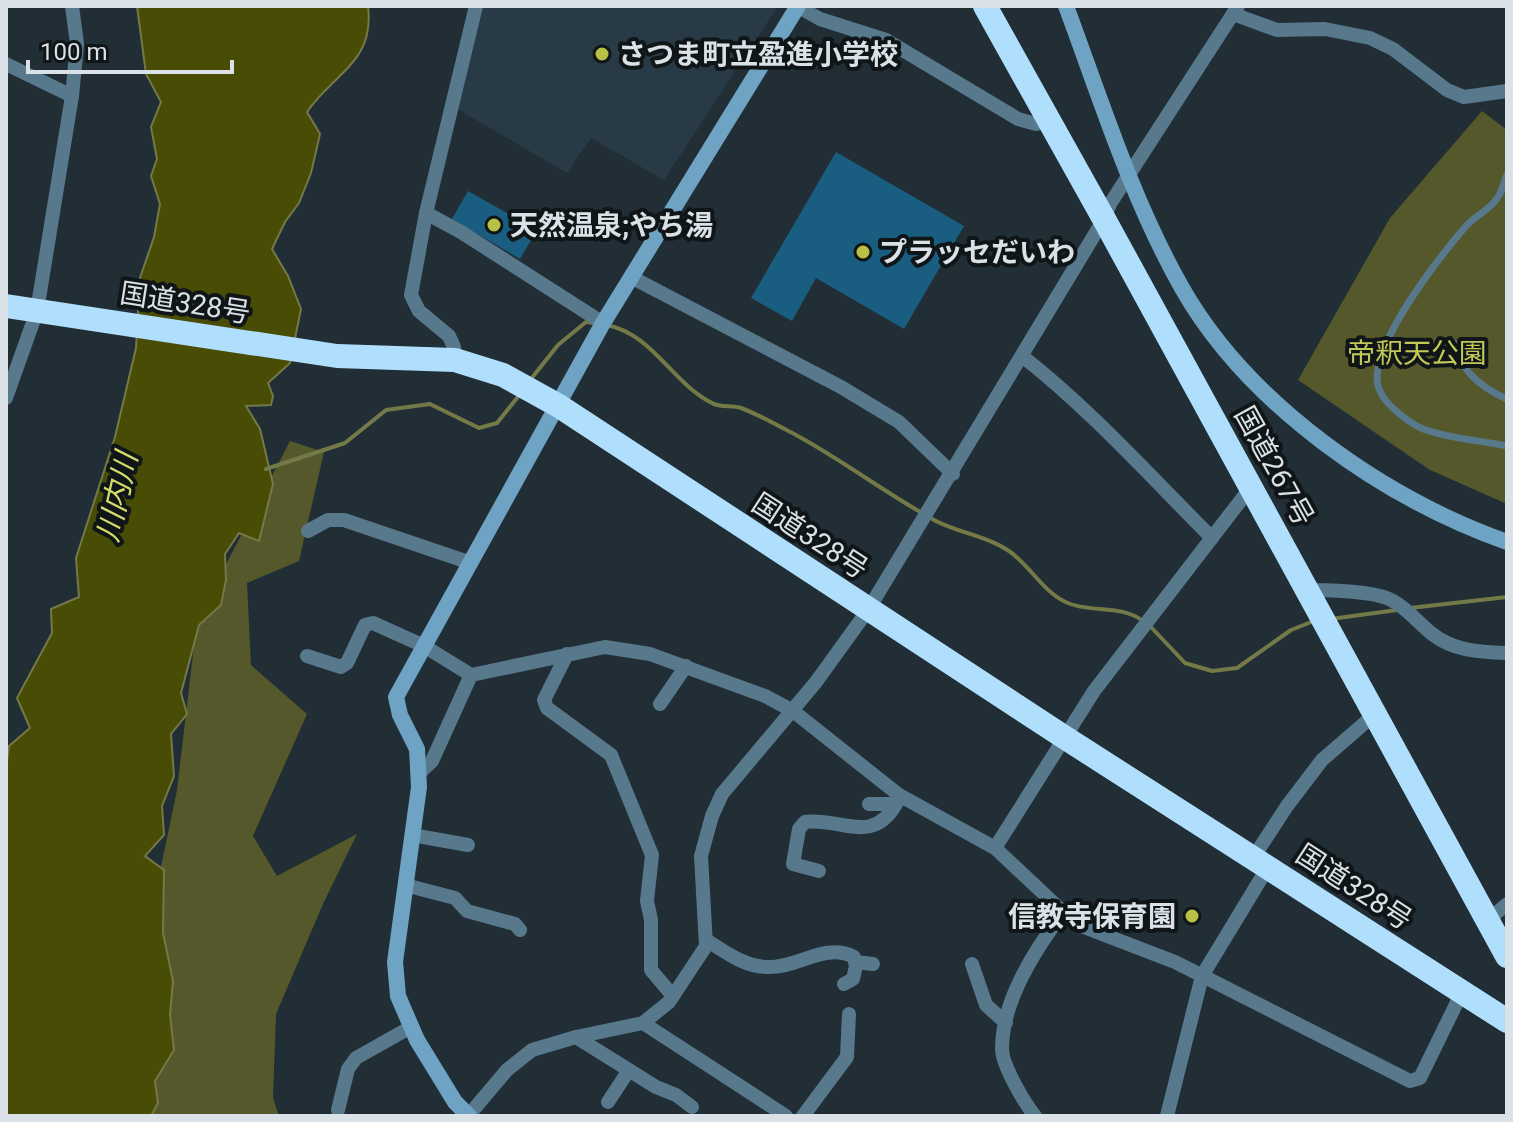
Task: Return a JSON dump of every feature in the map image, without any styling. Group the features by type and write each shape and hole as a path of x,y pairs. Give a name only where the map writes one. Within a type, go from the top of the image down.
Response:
{"highway":[{"name":"国道267号","path":"985,6 1507,956"},
{"name":"国道328号","path":"6,306 301,352 455,360 503,375 559,406 1064,737 1504,1016"}],"street":[{"path":"6,398 43,312 77,44 72,6"},
{"path":"455,360 449,336 419,311 411,295 426,213 476,6"},
{"path":"1049,120 1036,124 1018,119 886,40 820,19 798,6 603,323 396,697 400,715 417,749 418,774 395,962 398,996 411,1027 455,1102 469,1116 507,1070 532,1050 643,1023 673,996 706,946 701,856 712,816 722,794 758,747 793,711 868,610 953,474 1110,204 1236,10 1277,30 1325,29 1370,38 1393,49 1447,90 1464,97 1507,91"},
{"path":"1066,6 1129,174 1166,258 1218,342 1265,394 1318,438 1451,519 1507,542"},
{"path":"6,64 72,96"},
{"path":"426,213 603,323"},
{"path":"631,277 841,387 899,422 953,474"},
{"path":"1022,356 1096,420 1212,538"},
{"path":"995,848 1094,691 1251,487"},
{"path":"308,531 328,520 344,520 471,563"},
{"path":"1308,590 1330,590 1392,600 1432,635 1453,646 1507,653"},
{"path":"307,656 341,667 347,663 365,625 373,623 424,646 471,675 605,647 650,654 749,689 793,711 897,800 995,848 1076,924 1140,950 1157,953 1410,1081 1420,1078 1462,992"},
{"path":"567,654 544,700 547,708 611,755 652,855 647,901 651,920 651,970 673,996"},
{"path":"660,704 686,666"},
{"path":"418,774 432,761 471,675"},
{"path":"1167,1116 1202,976 1287,806 1322,760 1375,714"},
{"path":"869,804 897,800"},
{"path":"819,871 787,863 799,829 805,822 868,828 890,815 897,800"},
{"path":"412,835 468,845"},
{"path":"405,885 455,898 467,911 515,924 520,930"},
{"path":"1488,920 1507,904"},
{"path":"1035,1116 1005,1065 1002,1051 1006,1023 1019,984 1033,953 1062,914"},
{"path":"706,940 746,964 771,968 830,951 844,952 854,957 855,962 853,979 844,984"},
{"path":"855,962 873,964"},
{"path":"972,964 986,1005 1006,1023"},
{"path":"803,1116 847,1057 849,1014"},
{"path":"643,1023 786,1116"},
{"path":"338,1110 348,1069 356,1058 411,1027"},
{"path":"576,1037 692,1107"},
{"path":"608,1102 629,1070"}],"lane":[{"path":"1507,175 1498,198 1468,224 1404,308 1382,352 1377,377 1379,390 1396,410 1421,428 1507,446"},
{"path":"1456,344 1458,358 1468,373 1490,392 1507,399"}],"shaded area":[{"name":"さつま町立盈進小学校","path":"469,6 778,6 664,180 591,138 567,173 447,103"}],"green space":[{"name":"帝釈天公園","path":"1482,111 1507,130 1507,504 1430,470 1298,380 1390,218"},
{"path":"290,441 324,452 299,561 247,583 251,665 307,714 253,836 277,876 357,834 276,1014 273,1098 279,1116 98,1116 139,972 177,790 197,620"}],"water":[{"name":"川内川","path":"137,6 368,6 368,25 359,54 307,112 320,134 311,173 299,203 285,222 272,249 288,276 301,309 290,363 268,383 273,396 271,405 246,406 260,429 273,484 259,541 239,533 225,554 226,580 221,605 199,625 181,693 187,714 171,734 174,776 162,806 164,835 145,856 164,870 163,933 173,981 170,1015 174,1050 155,1081 158,1103 151,1116 6,1116 6,769 9,746 30,728 17,698 52,633 51,609 79,597 76,558 115,437 136,348 140,278 154,237 160,204 151,176 157,159 151,127 161,102 146,74"}],"building":[{"name":"プラッセだいわ","path":"836,152 964,226 904,329 816,278 792,321 751,298"},
{"name":"天然温泉;やち湯","path":"468,191 537,230 520,259 452,219"}],"waterway":[{"path":"531,379 558,345 586,322 593,323"},
{"path":"606,325 636,338 685,384 712,403 741,408 762,417 814,445 936,521 1009,551 1051,592 1067,603 1123,612 1143,621"},
{"path":"266,469 345,443 386,410 430,404 479,428 497,423 521,393"},
{"path":"1410,608 1507,597"},
{"path":"1331,619 1397,610"},
{"path":"1150,626 1185,663 1212,671 1237,668 1291,630 1314,621"}],"place":[{"name":"さつま町立盈進小学校","path":"602,54"},
{"name":"天然温泉;やち湯","path":"494,225"},
{"name":"プラッセだいわ","path":"863,252"},
{"name":"信教寺保育園","path":"1192,916"}]}
